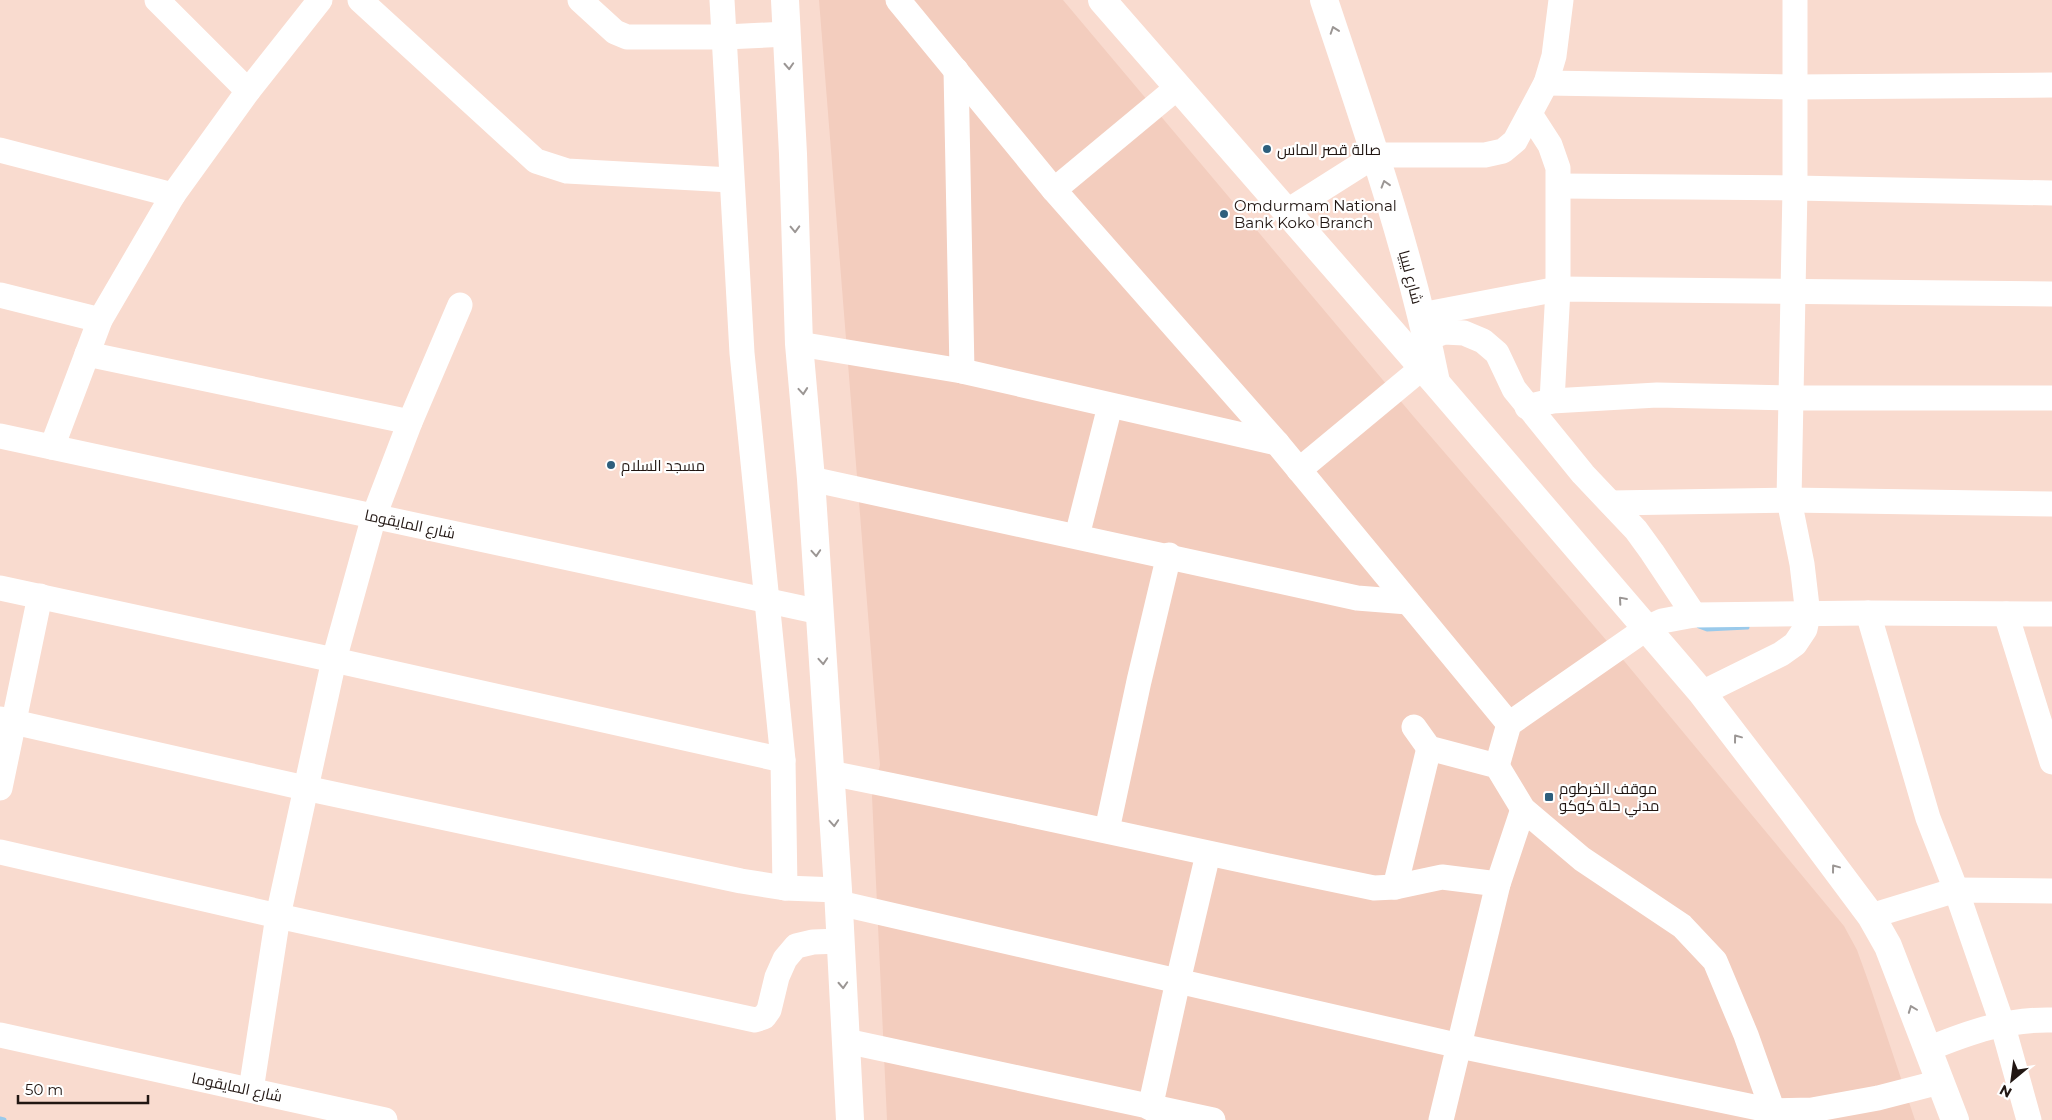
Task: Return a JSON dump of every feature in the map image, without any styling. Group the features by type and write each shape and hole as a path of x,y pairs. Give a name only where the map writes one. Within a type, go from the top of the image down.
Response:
{"main road":[{"path":"785,0 799,344 811,479 839,896 850,1120"},
{"path":"1102,0 1430,376 1702,692 1871,916 1888,946 1955,1120"},
{"name":"شارع ليبيا","path":"1324,0 1376,155 1425,326 1430,376"}],"street":[{"path":"157,0 248,90"},
{"path":"52,447 100,320 173,195 248,90 320,0"},
{"path":"580,0 614,32 628,36 725,37 787,34"},
{"path":"722,0 742,354 783,760 785,888"},
{"path":"898,0 1054,190 1277,443 1509,724"},
{"path":"1286,212 1376,155 1485,155 1503,151 1515,141 1546,83 1554,56 1561,0"},
{"path":"1702,692 1781,654 1795,644 1805,628 1808,615 1802,564 1789,500 1795,188 1795,0"},
{"path":"365,1 536,161 567,171 731,180"},
{"path":"956,70 962,371"},
{"path":"1546,83 1795,86 2052,85"},
{"path":"1054,190 1178,87"},
{"path":"1530,114 1550,145 1558,168 1558,289 1552,401"},
{"path":"0,150 173,195"},
{"path":"1559,186 2052,193"},
{"path":"1425,326 1558,289 2052,294"},
{"path":"0,295 100,320"},
{"path":"251,1090 278,916 334,660 374,516 410,422 460,305"},
{"path":"1425,326 1444,332 1464,333 1483,341 1497,353 1514,389 1583,474 1611,503 1652,552 1694,615"},
{"path":"799,344 962,371 1277,443"},
{"path":"87,354 410,422"},
{"path":"1299,470 1430,376"},
{"path":"1527,406 1552,401 1657,395 1790,398 2052,398"},
{"path":"1077,536 1110,406"},
{"name":"شارع المايقوما","path":"0,436 820,612"},
{"path":"811,479 1357,598 1408,602"},
{"path":"1611,503 1789,500 2052,504"},
{"path":"1107,830 1139,681 1169,556"},
{"path":"0,588 783,760"},
{"path":"0,788 7,721 40,596"},
{"path":"1868,613 1928,818 1956,890 2002,1023 2029,1120"},
{"path":"1497,766 1509,724 1647,628 1662,621 1694,615 1868,613 2052,614"},
{"path":"2006,614 2051,760"},
{"path":"7,721 305,788 731,879 839,896 1178,980 1460,1046 1774,1115 1878,1098 1940,1082"},
{"path":"1414,727 1429,748 1497,766 1523,809 1582,859 1682,926 1715,961 1746,1035 1774,1115"},
{"path":"1395,888 1429,748"},
{"path":"830,774 1107,830 1208,854 1374,888 1395,888 1442,877 1498,884"},
{"path":"1442,1120 1498,884 1523,809"},
{"path":"0,852 278,916 755,1020 764,1017 769,1010 777,977 785,959 796,946 813,942 841,941"},
{"path":"1150,1108 1208,854"},
{"path":"1871,916 1956,890 2052,891"},
{"path":"1928,1049 1964,1034 2002,1023 2052,1020"},
{"name":"شارع المايقوما","path":"0,1035 385,1120"},
{"path":"846,1041 1150,1108 1213,1120"}],"shaded area":[{"path":"819,0 1063,0 1414,417 1625,662 1844,926 1857,950 1915,1120 887,1120 872,796 880,765"}],"waterway":[{"path":"1699,626 1707,629 1747,627"},
{"path":"0,1119 4,1120"}],"place":[{"name":"صالة قصر الماس","path":"1267,149"},
{"name":"Omdurmam National Bank Koko Branch","path":"1224,214"},
{"name":"مسجد السلام","path":"611,465"},
{"name":"موقف الخرطوم مدني حلة كوكو","path":"1549,797"}]}
